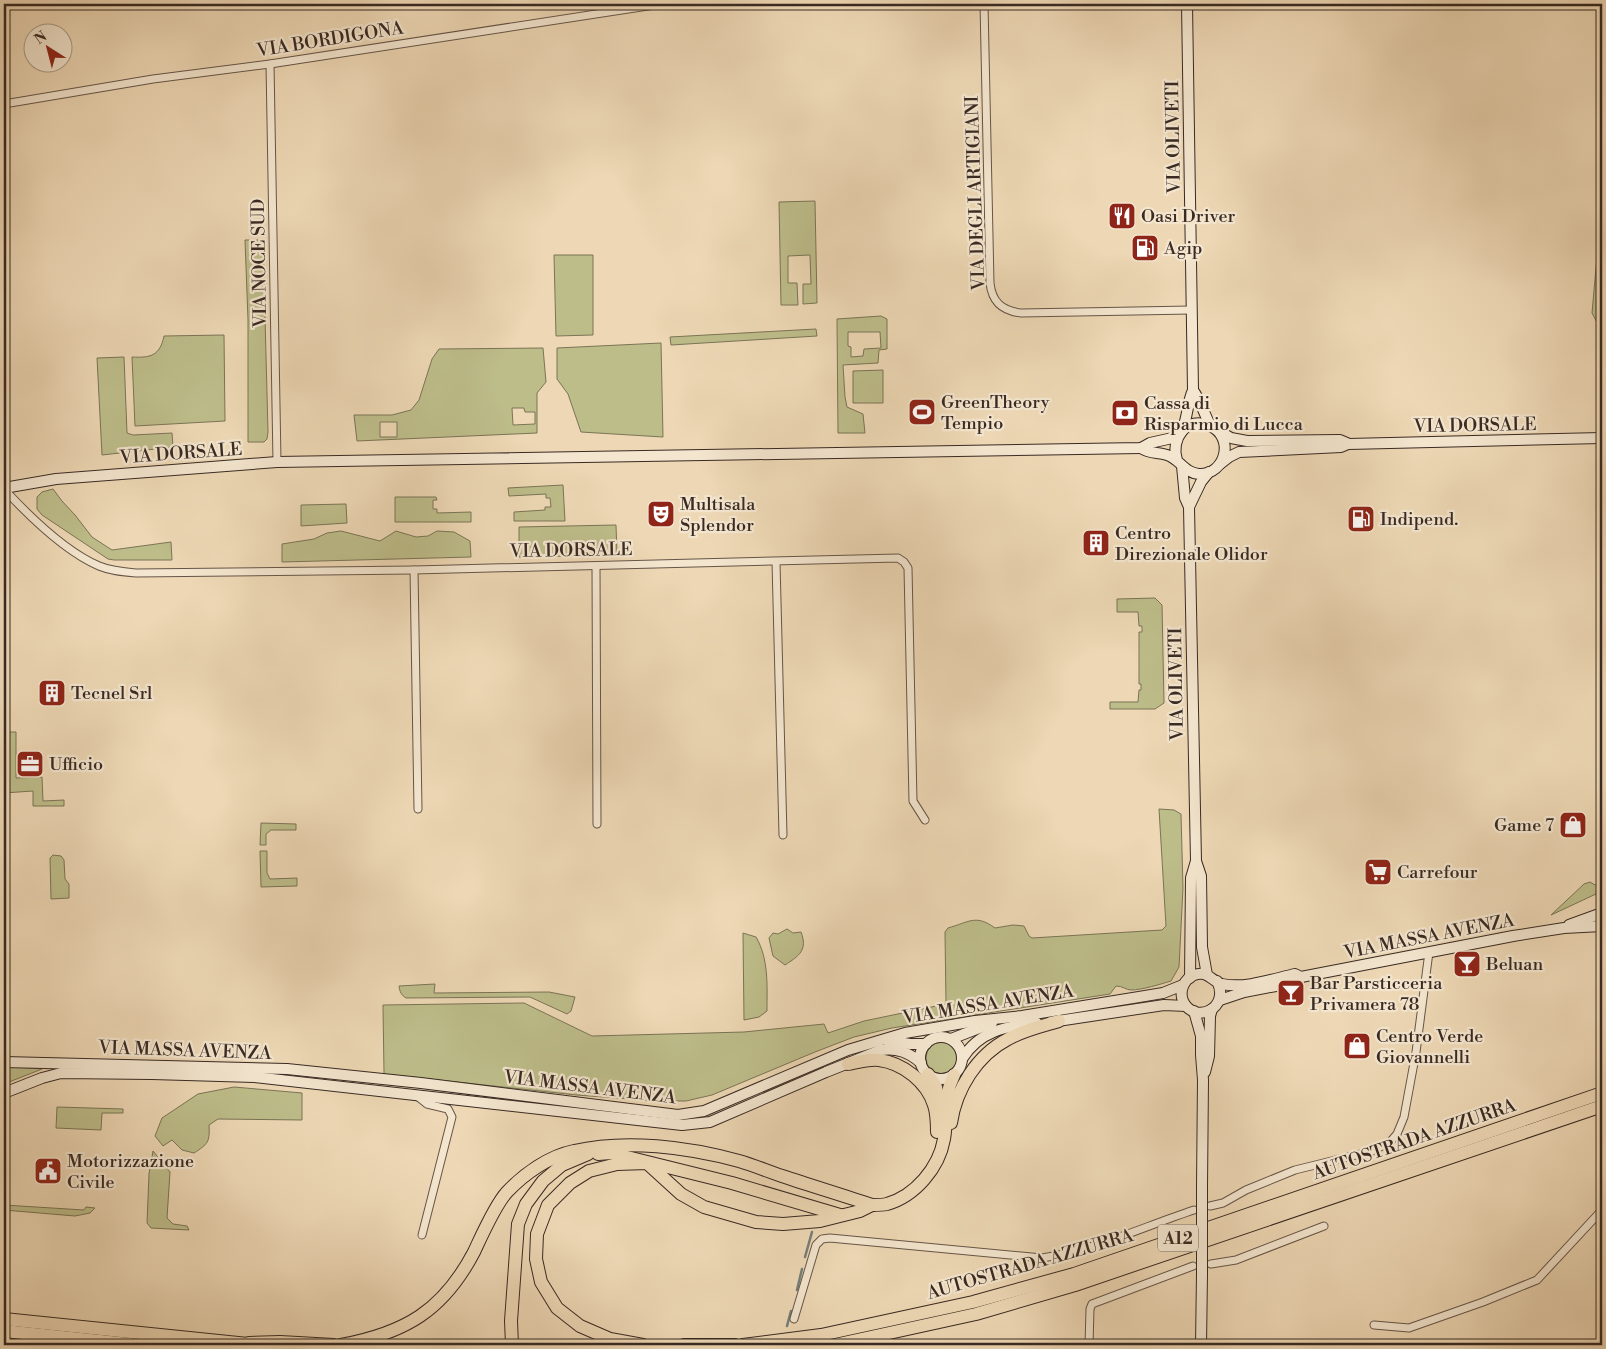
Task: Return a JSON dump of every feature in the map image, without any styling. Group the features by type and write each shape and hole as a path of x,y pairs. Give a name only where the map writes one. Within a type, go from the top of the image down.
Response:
{"highway":[{"path":"938,1154 948,1140 957,1098 974,1068 987,1054 1006,1040 1024,1031 1060,1021"},
{"path":"848,1064 878,1060 889,1062 910,1072 918,1079 934,1103 937,1121 938,1154"},
{"path":"928,1074 936,1087 940,1106 941,1128 938,1154"},
{"path":"341,1345 383,1336 425,1314 445,1294 466,1268 506,1193 529,1173 551,1158 573,1151 606,1146 669,1147 739,1161 872,1205 887,1204 904,1197 927,1176 944,1141 947,1095 949,1084 954,1075"},
{"name":"AUTOSTRADA AZZURRA","path":"744,1345 821,1334 973,1302 1074,1274 1602,1093"},
{"name":"AUTOSTRADA AZZURRA","path":"834,1345 976,1314 1075,1285 1602,1106"},
{"path":"512,1345 511,1321 518,1224 526,1204 542,1181 562,1165 606,1146"},
{"path":"583,1156 611,1153 732,1183 842,1216"},
{"path":"643,1345 610,1340 580,1326 557,1308 541,1282 536,1259 537,1234 548,1205 570,1183 589,1171 616,1164 648,1163 681,1194 704,1206 756,1222 783,1224 820,1221 860,1211 872,1205"},
{"path":"4,1319 257,1345"},
{"path":"4,1331 138,1345"},
{"path":"240,1343 280,1342 334,1345"},
{"path":"684,1345 735,1345"}],"main road":[{"name":"VIA OLIVETI","path":"1180,434 1189,410 1189,398 1193,390 1187,4"},
{"name":"VIA OLIVETI","path":"1193,390 1213,427"},
{"path":"1194,424 1213,427 1224,442 1226,450 1220,464 1209,472 1194,474 1179,463 1175,445 1180,434 1194,424"},
{"name":"VIA DORSALE","path":"1213,427 1232,438 1247,441 1340,440 1348,444"},
{"name":"VIA DORSALE","path":"4,488 56,479 277,462 1141,448 1150,443 1180,434"},
{"name":"VIA DORSALE","path":"1220,464 1239,452 1341,447 1348,444 1602,438"},
{"name":"VIA DORSALE","path":"1141,448 1149,453 1167,455 1179,463"},
{"name":"VIA OLIVETI","path":"1179,463 1185,498 1189,507 1196,861 1201,876 1202,947 1207,975"},
{"name":"VIA OLIVETI","path":"1189,507 1201,482 1209,472"},
{"name":"VIA OLIVETI","path":"1186,981 1191,878 1196,861"},
{"name":"VIA MASSA AVENZA","path":"1564,928 1590,916 1602,913"},
{"name":"VIA MASSA AVENZA","path":"1217,982 1236,984 1295,974 1301,977 1564,928 1602,926"},
{"name":"VIA MASSA AVENZA","path":"4,1062 287,1069 685,1114 704,1111 821,1061 875,1041 942,1026 1022,1016 1163,993 1201,974 1207,975"},
{"path":"1207,975 1217,982 1221,993 1220,1000"},
{"name":"VIA MASSA AVENZA","path":"962,1059 969,1048 994,1031 1028,1024 1164,1005 1206,1012 1212,1009 1220,1000 1244,992 1297,982 1301,977"},
{"path":"1186,981 1182,996 1190,1009 1201,1036 1203,1080 1201,1345"},
{"path":"1203,1080 1209,1056 1210,1016 1212,1009"},
{"path":"951,1040 983,1026 1022,1016"},
{"path":"942,1037 951,1040 961,1050 962,1059 959,1069 954,1075 941,1079 928,1074 921,1062 922,1050 926,1044 942,1037"},
{"path":"875,1041 890,1040 910,1044 926,1044"},
{"name":"VIA MASSA AVENZA","path":"4,1093 42,1078 61,1073 254,1077 682,1125 710,1122 871,1053 890,1049 906,1052 921,1062"}],"street":[{"name":"VIA BORDIGONA","path":"4,104 153,79 270,64 661,4"},
{"name":"VIA DEGLI ARTIGIANI","path":"984,4 990,283 991,292 996,301 1002,308 1021,313 1191,310"},
{"name":"VIA NOCE SUD","path":"270,64 277,462"},
{"name":"VIA DORSALE","path":"4,488 29,517 91,562 110,570 136,573 414,570 898,558 908,568 913,801 925,820"},
{"path":"776,562 783,834"},
{"path":"596,566 597,824"},
{"path":"414,570 418,810"},
{"path":"1210,1206 1223,1203 1246,1190 1295,1170 1372,1151 1390,1142 1397,1134 1404,1117 1416,1052 1429,952"},
{"path":"416,1095 427,1104 448,1110 452,1117 422,1235"},
{"path":"794,1319 816,1245 822,1239 830,1238 1042,1258 1060,1256 1089,1247 1194,1210"},
{"path":"1374,1325 1409,1328 1483,1302 1536,1280 1602,1210"},
{"path":"1212,1264 1236,1260 1324,1226"},
{"path":"1089,1345 1090,1308 1092,1304 1193,1266"}],"green space":[{"path":"815,201 817,303 803,304 803,284 811,284 810,255 788,256 788,283 797,283 798,305 781,305 779,202"},
{"path":"1602,201 1602,332 1592,313"},
{"path":"245,240 263,240 268,432 267,439 264,442 248,442 248,320"},
{"path":"554,255 593,255 593,335 556,336"},
{"path":"881,316 887,319 887,349 879,350 878,363 843,365 847,407 863,414 865,433 838,433 837,319","holes":["848,332 880,332 881,348 864,349 863,356 851,357 851,347 848,346"]},
{"path":"816,329 817,336 671,345 670,337"},
{"path":"224,335 225,421 135,426 132,357 149,356 157,352 164,336"},
{"path":"661,343 663,437 581,432 568,394 557,379 557,348"},
{"path":"543,348 546,382 537,393 537,433 357,441 354,415 392,415 411,410 419,400 432,359 439,349","holes":["512,408 524,408 525,412 535,412 535,424 513,425","380,422 397,422 397,437 380,437"]},
{"path":"124,357 127,433 133,435 172,433 173,447 102,455 97,358"},
{"path":"883,370 883,403 853,403 853,371"},
{"path":"563,485 565,521 514,521 514,512 545,510 545,507 551,507 550,498 546,498 546,494 509,496 508,488"},
{"path":"53,489 92,537 112,550 171,542 172,560 108,559 42,515 37,509 37,497 42,492"},
{"path":"395,497 436,497 437,500 433,500 433,509 437,509 437,513 471,512 471,522 395,522"},
{"path":"346,504 347,523 301,526 301,505"},
{"path":"616,525 617,555 519,557 519,527"},
{"path":"341,531 380,541 396,531 416,537 428,536 437,531 454,532 470,541 471,557 282,562 282,544 314,539 327,533"},
{"path":"1155,598 1162,605 1164,703 1155,709 1110,709 1110,702 1138,702 1139,690 1141,690 1141,684 1139,684 1139,632 1142,632 1142,626 1139,626 1138,612 1117,612 1117,599"},
{"path":"4,732 16,732 16,778 42,777 43,801 64,800 64,806 33,806 33,791 4,793"},
{"path":"1159,809 1174,810 1181,814 1183,888 1179,967 1171,981 1135,990 1116,986 1110,994 892,1028 854,1037 712,1095 686,1101 658,1101 576,1095 384,1074 383,1005 524,1003 592,1036 744,1032 824,1024 828,1033 864,1021 946,1004 945,932 948,928 977,920 983,921 995,928 1013,925 1024,926 1032,938 1162,930 1166,926"},
{"path":"261,823 296,824 296,830 271,830 266,834 266,845 260,845"},
{"path":"260,851 267,851 267,873 270,879 297,878 297,886 261,887"},
{"path":"53,855 61,856 64,860 65,879 69,884 69,898 51,899 50,858"},
{"path":"1590,882 1597,886 1596,894 1551,915 1584,884"},
{"path":"787,929 793,933 801,932 803,948 794,959 785,965 773,956 769,938 773,933 778,934"},
{"path":"743,933 756,937 760,945 765,963 767,992 767,1011 759,1017 744,1020"},
{"path":"435,984 434,993 549,992 575,997 571,1011 567,1014 530,997 406,998 401,993 399,986"},
{"path":"942,1042 953,1047 958,1058 953,1069 942,1074 931,1069 926,1058 931,1047"},
{"path":"4,1066 42,1069 4,1084"},
{"path":"234,1087 302,1093 302,1120 218,1119 209,1125 207,1142 194,1153 182,1150 172,1140 163,1146 155,1136 162,1118 198,1094"},
{"path":"57,1107 123,1109 123,1113 102,1113 101,1130 56,1128"},
{"path":"153,1151 170,1172 167,1218 173,1224 187,1226 189,1230 151,1228 147,1223 149,1174"},
{"path":"4,1205 84,1210 86,1207 95,1208 90,1213 75,1216 4,1210"}],"waterway":[{"path":"805,1257 812,1232"},
{"path":"797,1290 802,1269"},
{"path":"787,1326 791,1311"}],"place":[{"name":"Oasi Driver","path":"1122,216"},
{"name":"Agip","path":"1145,248"},
{"name":"GreenTheory Tempio","path":"922,412"},
{"name":"Cassa di Risparmio di Lucca","path":"1125,413"},
{"name":"Multisala Splendor","path":"661,514"},
{"name":"Indipend.","path":"1361,519"},
{"name":"Centro Direzionale Olidor","path":"1096,543"},
{"name":"Tecnel Srl","path":"52,693"},
{"name":"Ufficio","path":"30,764"},
{"name":"Game 7","path":"1573,825"},
{"name":"Carrefour","path":"1378,872"},
{"name":"Beluan","path":"1467,964"},
{"name":"Bar Parsticceria Privamera 78","path":"1291,993"},
{"name":"Centro Verde Giovannelli","path":"1357,1046"},
{"name":"Motorizzazione Civile","path":"48,1171"}]}
